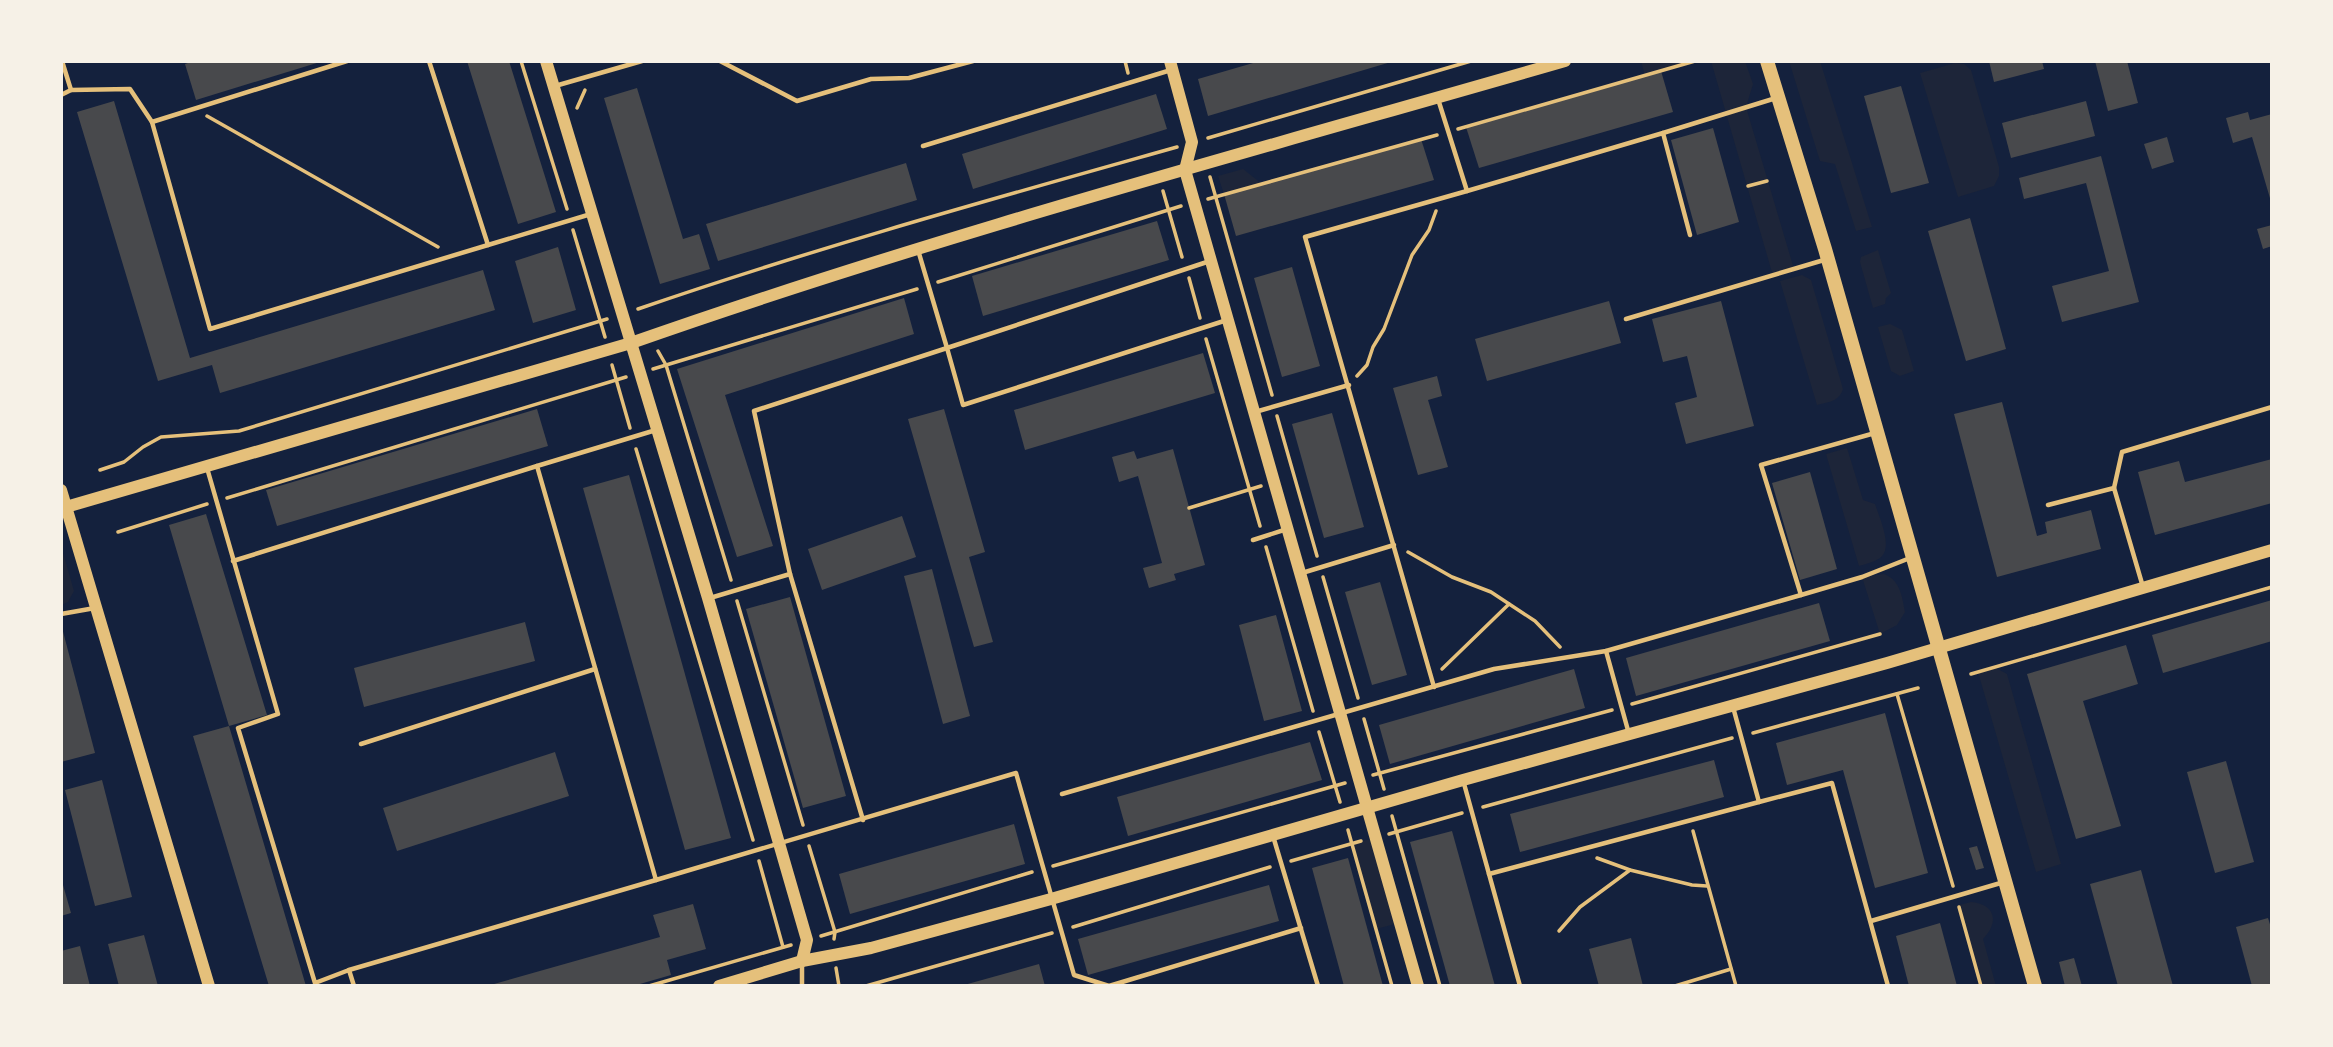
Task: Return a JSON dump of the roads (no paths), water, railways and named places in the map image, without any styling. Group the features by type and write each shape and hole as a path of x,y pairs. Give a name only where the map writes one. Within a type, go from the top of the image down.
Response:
{"main road":[{"path":"1768,61 1828,259 2035,986"}],"street":[{"path":"546,61 708,598 807,940 802,961"},
{"path":"66,507 608,350 918,249 1565,61"},
{"path":"1171,65 1192,142 1185,170 1418,986"},
{"path":"61,490 209,986"},
{"path":"719,986 802,961 871,948 1051,899 1463,780 1939,648 2272,550"}],"lane":[{"path":"62,61 71,90"},
{"path":"152,122 347,61"},
{"path":"429,61 488,245"},
{"path":"554,87 642,61"},
{"path":"720,61 797,102 871,79 909,78 974,61"},
{"path":"923,146 1171,65"},
{"path":"61,94 71,90 130,89 152,122 210,328 592,214"},
{"path":"1434,687 1305,237 1779,97"},
{"path":"1438,98 1467,191"},
{"path":"1663,133 1690,235"},
{"path":"918,249 963,405 1228,320"},
{"path":"1626,319 1828,259"},
{"path":"863,820 790,574 754,411 1211,260"},
{"path":"1255,412 1349,386"},
{"path":"2143,587 2114,488 2122,452 2272,407"},
{"path":"233,561 657,429"},
{"path":"1801,595 1761,465 1877,432"},
{"path":"206,466 278,714 238,728 315,983 349,970 756,852 1016,773 1074,975 1109,986 1301,928"},
{"path":"537,466 656,880"},
{"path":"2048,505 2114,488"},
{"path":"1253,540 1288,529"},
{"path":"1301,573 1394,545"},
{"path":"1062,794 1494,669 1606,651 1801,595 1913,557"},
{"path":"708,598 790,574"},
{"path":"61,614 97,608"},
{"path":"1606,651 1629,734"},
{"path":"361,744 596,669"},
{"path":"1732,704 1759,802"},
{"path":"1463,780 1520,986"},
{"path":"1489,874 1832,783 1888,986"},
{"path":"1273,835 1318,986"},
{"path":"1871,921 2005,881"},
{"path":"802,961 802,986"},
{"path":"349,970 354,986"}]}
